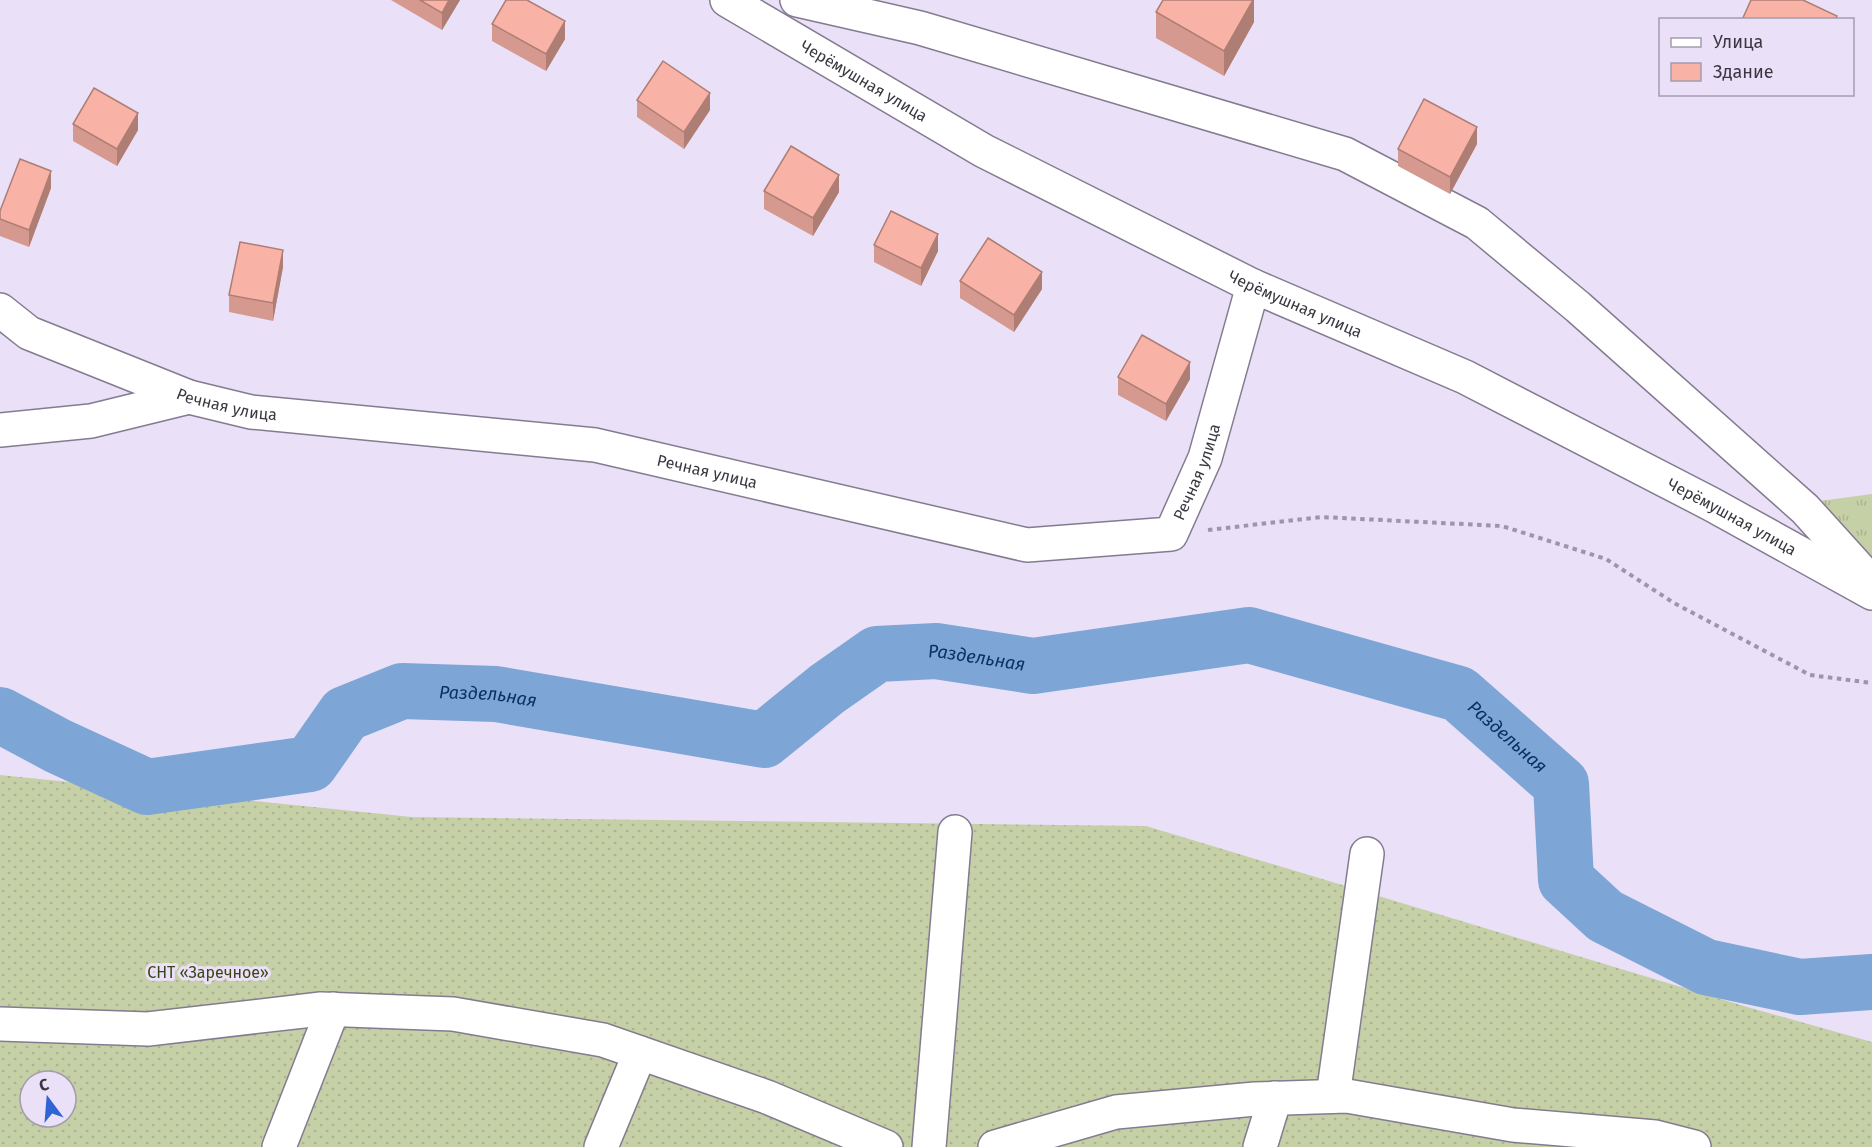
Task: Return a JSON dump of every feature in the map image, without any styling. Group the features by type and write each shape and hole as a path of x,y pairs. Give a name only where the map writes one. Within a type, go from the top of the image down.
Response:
{"street":[{"name":"Черёмушная улица","path":"737,0 984,152 1253,286 1465,377 1711,504 1872,593"},
{"path":"797,0 920,28 1346,154 1477,223 1578,307 1805,509 1872,583"},
{"name":"Речная улица","path":"0,310 29,333 189,396 250,411 595,445 1027,545 1171,534 1205,458 1253,286"},
{"path":"0,430 91,421 189,396"},
{"path":"929,1147 955,832"},
{"path":"1333,1096 1367,854"},
{"path":"5,1030 148,1029 333,1009 453,1014 603,1040 767,1097 886,1147"},
{"path":"279,1147 333,1009"},
{"path":"601,1147 640,1053"},
{"path":"995,1147 1116,1112 1275,1098 1333,1096 1347,1096 1598,1140 1655,1137 1694,1147"},
{"path":"1260,1147 1275,1098"}],"path":[{"path":"1171,534 1321,518 1502,526 1606,559 1674,603 1810,675 1872,683"}],"green space":[{"path":"1872,494 1872,576 1805,503"},
{"name":"СНТ «Заречное»","path":"0,775 412,817 1146,826 1744,1006 1872,1042 1872,1147 0,1147"}],"building":[{"path":"420,0 449,0 442,13"},
{"path":"506,0 527,0 565,21 546,54 492,24"},
{"path":"1163,0 1253,0 1224,51 1156,12"},
{"path":"1751,0 1803,0 1837,16 1836,18 1743,18"},
{"path":"663,61 710,93 684,132 637,100"},
{"path":"94,88 138,113 117,149 73,124"},
{"path":"1424,99 1477,127 1450,177 1398,149"},
{"path":"791,146 839,175 813,218 764,191"},
{"path":"20,159 51,171 29,230 0,219 0,211"},
{"path":"891,211 938,234 921,268 874,245"},
{"path":"988,238 1042,272 1014,315 960,281"},
{"path":"240,242 283,250 273,303 229,295"},
{"path":"1142,335 1190,362 1166,404 1118,377"}],"waterway":[{"name":"Раздельная","path":"0,715 58,746 147,787 310,764 345,714 402,691 496,694 764,740 827,689 877,654 936,651 1033,666 1249,635 1459,694 1561,784 1566,880 1605,916 1706,967 1800,987 1872,982"}]}
